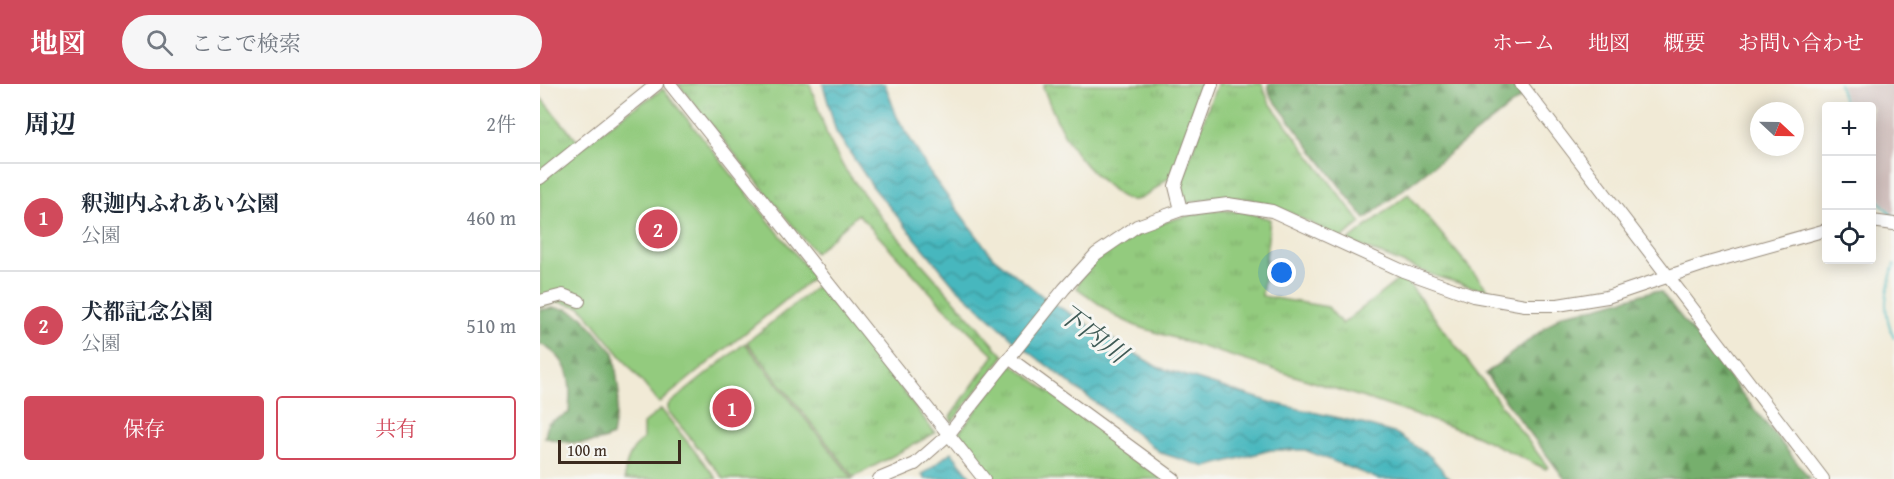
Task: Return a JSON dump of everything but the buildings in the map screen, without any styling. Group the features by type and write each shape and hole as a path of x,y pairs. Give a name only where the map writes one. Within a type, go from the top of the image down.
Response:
{"street":[{"path":"540,178 657,84"},
{"path":"670,84 984,479"},
{"path":"1181,210 1175,186 1212,84"},
{"path":"1521,84 1822,479"},
{"path":"879,479 915,464 948,435 1064,289 1096,254 1137,226 1181,210 1228,204 1272,212 1403,271 1500,303 1526,305 1577,302 1607,297 1670,278 1708,262 1822,231"},
{"path":"1876,222 1894,224"},
{"path":"540,301 563,295 579,301"},
{"path":"1009,358 1174,479"}],"shaded area":[{"path":"1841,84 1894,84 1894,216 1876,194 1876,102 1846,102"}],"green space":[{"path":"678,84 810,84 828,138 844,168 883,220 1004,356 952,422 950,417 994,355 942,305 858,214 815,253"},
{"path":"1045,84 1209,84 1174,179 1167,179 1146,196 1137,200 1129,200 1113,191 1085,165 1068,142 1043,87"},
{"path":"1217,84 1262,84 1269,102 1361,223 1340,239 1294,215 1258,201 1215,198 1185,203 1180,184"},
{"path":"1268,84 1514,84 1523,96 1365,219 1270,95"},
{"path":"663,89 814,277 659,403 581,307 558,302 540,307 540,181 620,117"},
{"path":"540,97 579,143 540,175"},
{"path":"1408,194 1490,292 1435,276 1348,241"},
{"path":"1212,210 1242,211 1270,219 1262,296 1328,307 1342,324 1403,276 1548,467 1546,469 1475,435 1136,326 1117,317 1077,288 1085,272 1114,245 1154,226"},
{"path":"821,283 935,433 854,477 747,342"},
{"path":"1653,291 1661,292 1810,479 1565,479 1485,374 1563,314 1590,309"},
{"path":"567,309 582,316 614,353 619,394 612,436 605,439 579,443 545,437 548,423 569,413 569,382 564,365 551,350 540,344 540,310"},
{"path":"745,343 853,479 724,479 668,411 668,405"},
{"path":"1012,364 1166,479 993,479 957,435"},
{"path":"661,409 717,479 625,479 629,457 643,439 643,424"}],"water":[{"name":"下内川","path":"823,84 885,84 897,117 932,176 992,256 1046,299 1157,367 1277,404 1397,434 1431,457 1450,479 1378,479 1305,450 1271,450 1206,467 1161,453 1015,341 953,284 873,187 836,132"},
{"path":"951,452 972,478 925,479 922,475"}],"waterway":[{"path":"1839,84 1844,102"},
{"path":"1876,198 1894,218"},
{"path":"1894,264 1886,301 1887,318 1894,338"}],"place":[{"name":"犬都記念公園","path":"658,229"},
{"name":"釈迦内ふれあい公園","path":"732,408"}]}
